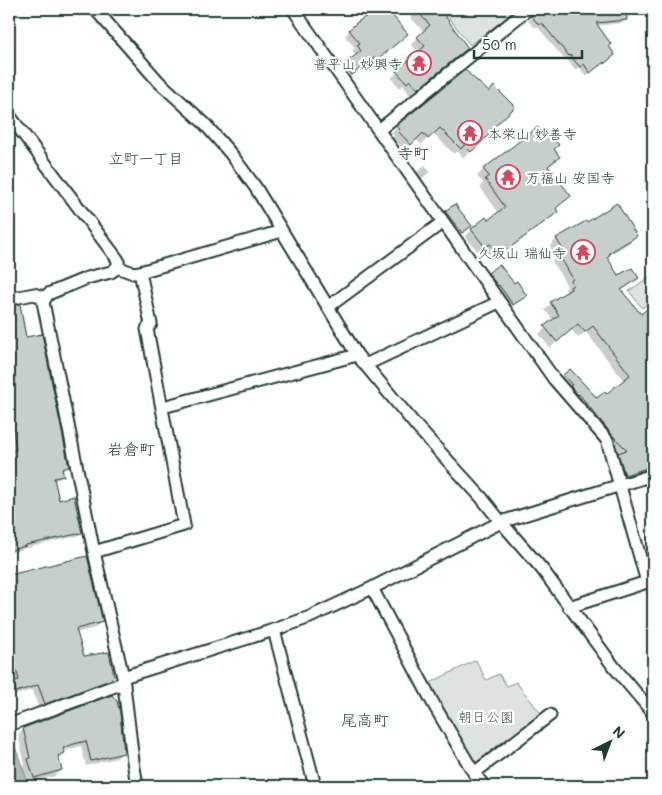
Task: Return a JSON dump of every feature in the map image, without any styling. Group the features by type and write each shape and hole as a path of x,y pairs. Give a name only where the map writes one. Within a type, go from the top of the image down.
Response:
{"street":[{"path":"95,9 158,81 204,123 231,154 256,188 357,355 418,428 542,569 614,667 653,713"},
{"path":"293,9 554,379 607,440 650,581 569,607"},
{"path":"379,130 528,9"},
{"path":"9,115 116,257 118,263 117,267 111,272 88,278 52,292 43,302 94,552 123,680 132,761 137,786"},
{"path":"328,307 443,222"},
{"path":"117,267 133,273 140,272 282,232"},
{"path":"94,552 184,525 148,329 151,324 140,272"},
{"path":"9,299 34,294 45,298"},
{"path":"365,365 499,302"},
{"path":"162,407 357,355"},
{"path":"9,725 123,680 274,630 310,616 372,588 500,522 653,475"},
{"path":"372,588 434,705 474,773 484,786"},
{"path":"274,630 315,786"},
{"path":"474,773 550,716"}],"green space":[{"path":"442,9 518,9 470,45"},
{"path":"653,274 653,300 642,308 629,291"},
{"name":"朝日公園","path":"476,660 486,680 499,674 507,686 516,682 543,716 479,766 473,765 426,685"}],"shaded area":[{"path":"9,698 15,747 28,786 9,786"}],"building":[{"path":"377,9 387,9 408,34 377,60 375,57 352,75 344,64 361,51 357,45 360,43 349,30"},
{"path":"415,9 438,9 468,48 418,89 410,80 407,83 396,71 425,46 417,37 430,25"},
{"path":"535,9 626,9 627,20 596,23 611,44 609,46 615,55 590,73 584,64 580,67 542,23 539,25 531,16"},
{"path":"465,70 489,92 494,86 515,107 471,152 464,145 461,149 440,128 428,139 423,133 411,145 398,131 400,129 396,126"},
{"path":"538,127 544,136 549,132 559,145 554,149 560,157 548,166 571,196 556,208 558,212 500,255 490,244 485,247 471,229 486,217 488,220 505,207 485,179 489,176 483,169"},
{"path":"617,203 637,236 609,253 610,255 607,257 618,275 632,268 639,278 621,290 641,314 653,304 653,400 651,402 653,409 653,466 625,475 618,453 627,450 570,386 572,385 563,375 570,369 597,398 605,391 606,394 630,375 593,326 585,332 578,324 557,342 544,326 559,315 550,302 571,289 570,287 573,285 571,281 573,279 558,253 563,250 556,238 587,222"},
{"path":"455,204 472,226 462,233 445,211"},
{"path":"499,264 514,283 517,281 527,296 513,305 488,273"},
{"path":"20,304 26,337 42,334 69,467 62,469 64,476 54,478 59,500 74,496 82,533 26,545 9,551 9,452 16,450 13,430 9,430 9,306"},
{"path":"87,556 103,622 76,629 84,656 109,652 114,676 110,680 45,704 38,685 16,692 14,681 19,680 9,644 9,575"},
{"path":"112,695 117,701 120,713 124,753 91,761 86,741 74,744 63,748 65,753 58,756 62,770 34,778 28,759 30,758 23,728"}],"place":[{"name":"普平山 妙興寺","path":"419,63"},
{"name":"本栄山 妙善寺","path":"470,133"},
{"name":"万福山 安国寺","path":"508,177"},
{"name":"久坂山 瑞仙寺","path":"583,252"}],"district":[{"name":"寺町","path":"413,152"},
{"name":"立町一丁目","path":"146,158"},
{"name":"岩倉町","path":"131,448"},
{"name":"尾高町","path":"365,719"}]}
